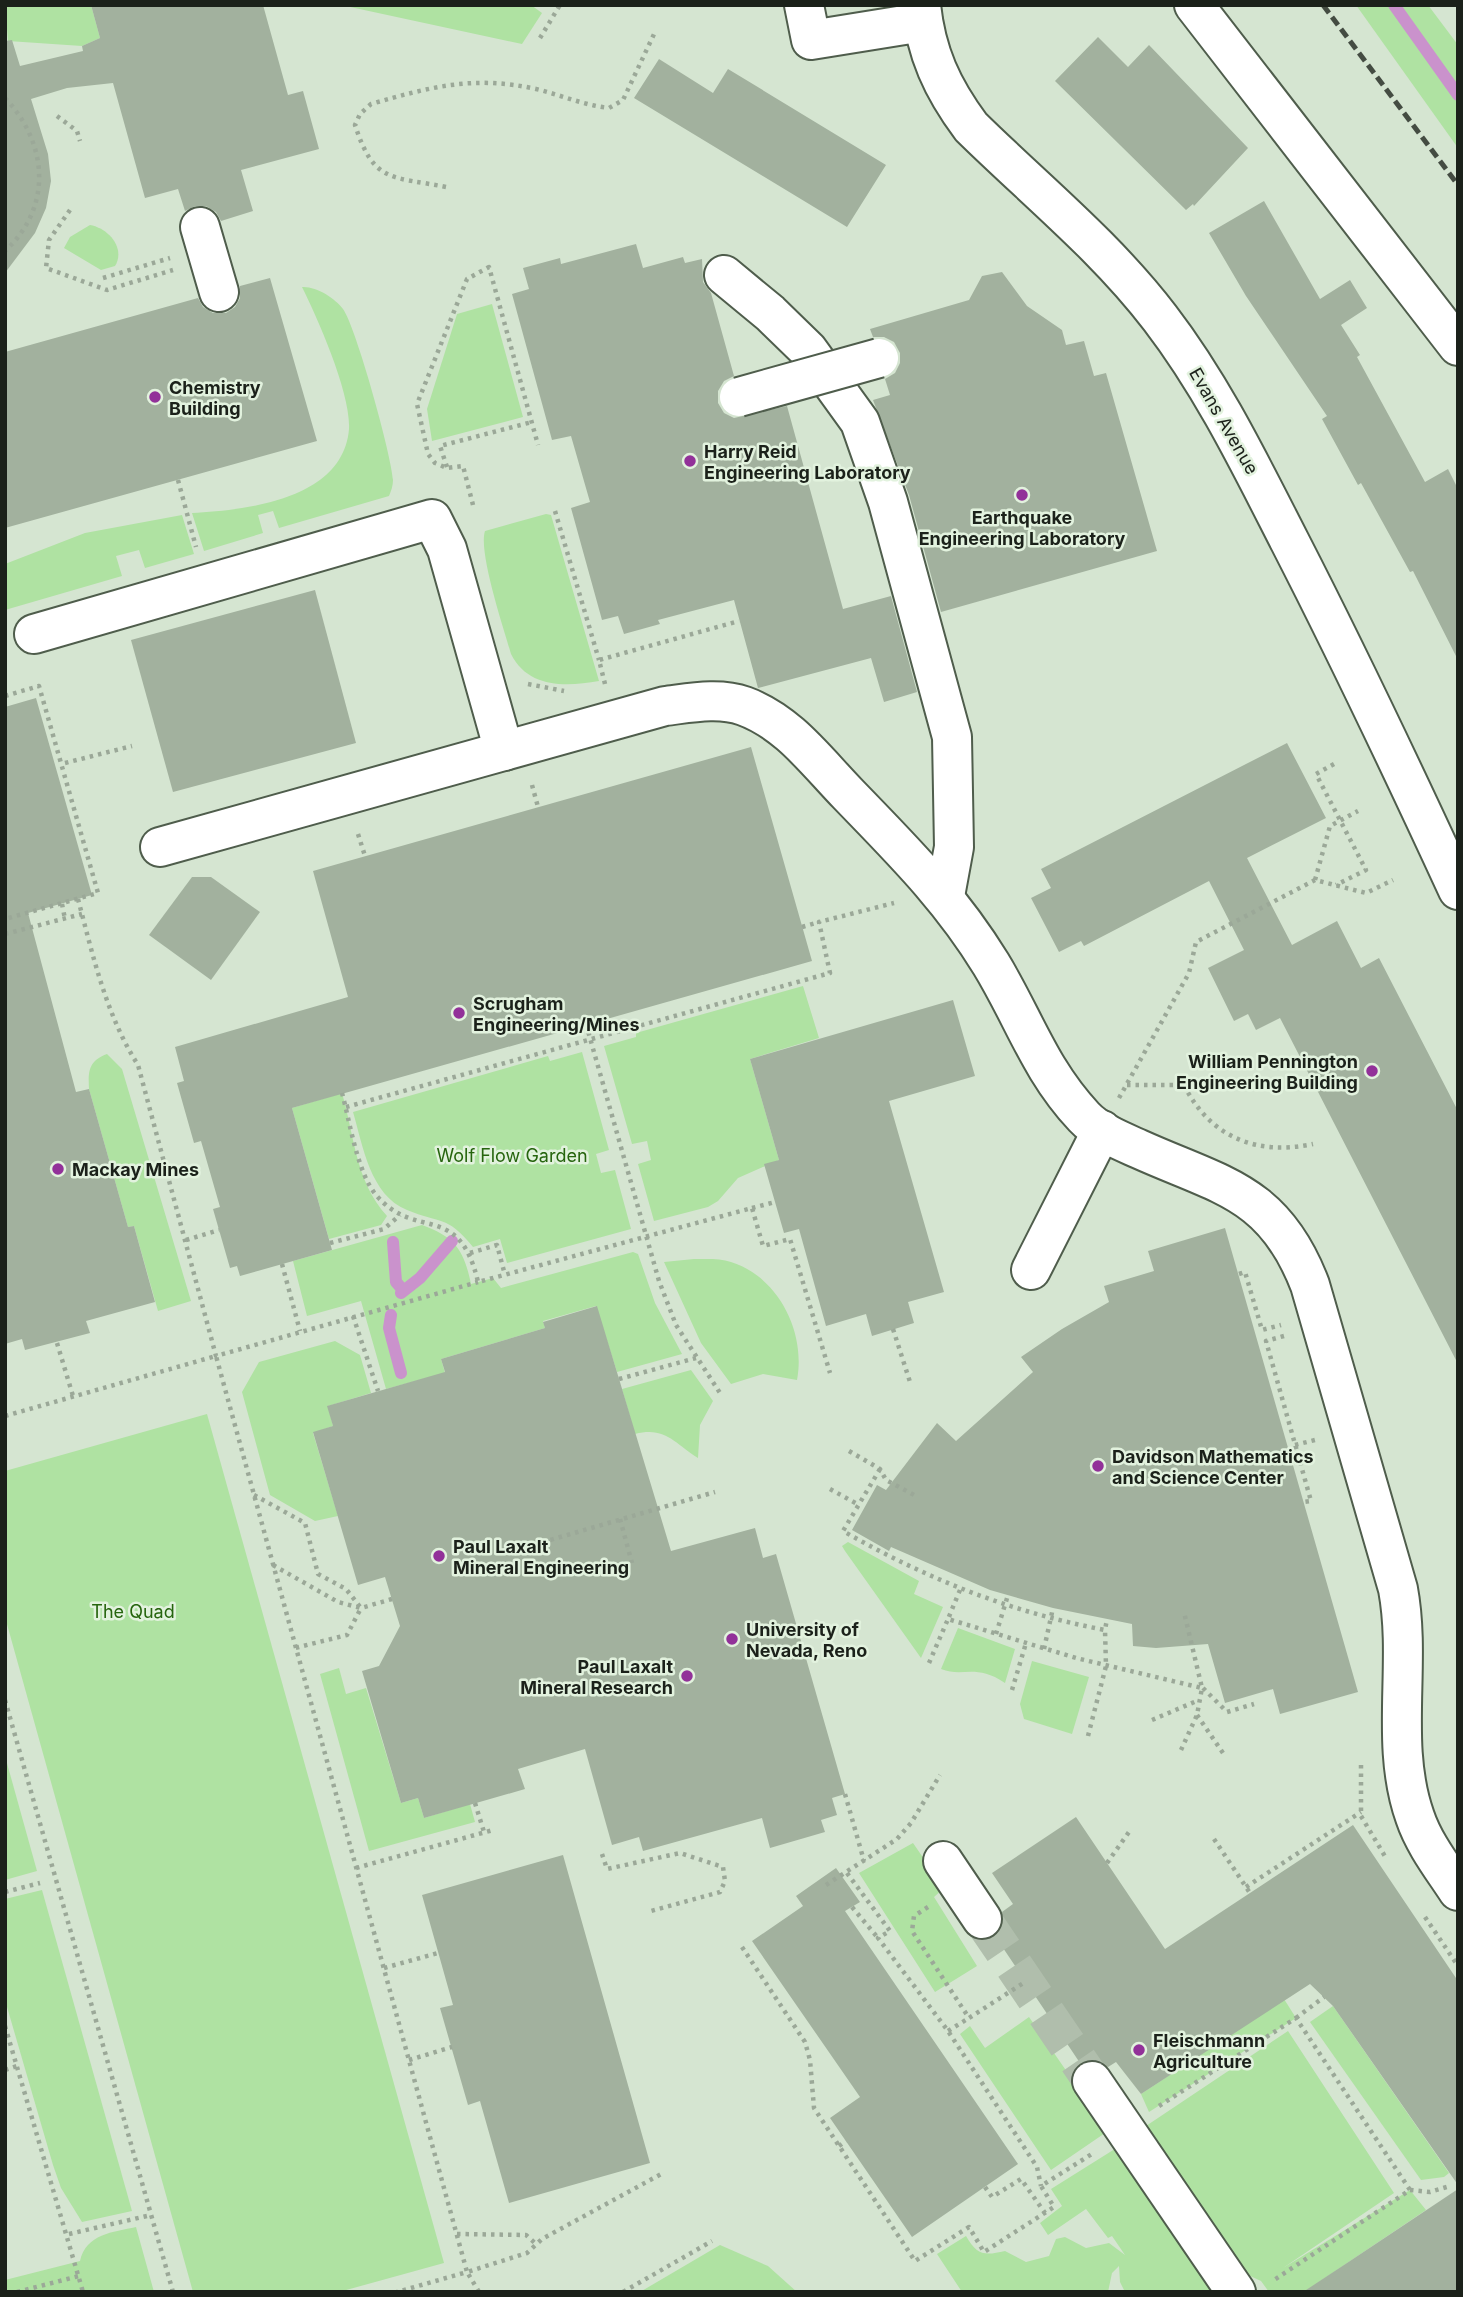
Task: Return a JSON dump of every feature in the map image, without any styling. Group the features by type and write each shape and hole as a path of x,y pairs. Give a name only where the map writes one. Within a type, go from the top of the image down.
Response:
{"street":[{"path":"804,5 811,40 922,13"},
{"path":"1194,5 1458,346"},
{"name":"Evans Avenue","path":"922,13 936,72 965,118 1090,238 1126,278 1161,318 1212,393 1361,680 1458,890"},
{"path":"724,275 770,313 808,350 860,422 887,502 952,737 954,847 945,896"},
{"path":"739,397 879,358"},
{"path":"34,634 432,519 447,549 504,751"},
{"path":"160,847 665,706 712,701 742,705 787,729 945,896 993,966 1034,1051 1061,1090 1087,1120 1147,1152 1228,1185 1256,1205 1298,1252 1310,1285 1398,1589 1405,1623 1403,1749 1406,1784 1415,1818 1458,1891"},
{"path":"1031,1270 1102,1130"},
{"path":"952,1875 982,1919"},
{"path":"1092,2081 1251,2288"}],"path":[{"path":"540,38 560,5"},
{"path":"446,187 388,175 370,164 355,125 360,114 371,104 464,81 527,87 609,108 623,100 654,32"},
{"path":"5,98 30,131 39,163 38,191 31,217 17,240 5,251"},
{"path":"57,116 77,131 80,141"},
{"path":"70,210 49,240 46,268 107,290 209,257 103,278"},
{"path":"474,512 463,466 447,468 435,463 428,454 417,404 467,279 489,268 538,445"},
{"path":"447,468 440,446 531,422"},
{"path":"555,511 606,685 597,687"},
{"path":"598,660 740,621"},
{"path":"521,677 528,684 548,690 570,691"},
{"path":"5,696 39,686 98,893 5,919"},
{"path":"65,763 132,746"},
{"path":"1334,764 1316,774 1366,870 1336,885"},
{"path":"1315,880 1330,827 1358,811"},
{"path":"1138,1063 1189,973 1196,942 1315,880 1366,893 1393,880"},
{"path":"78,899 106,999 125,1044 138,1065 467,2272 479,2292"},
{"path":"802,927 892,902 902,906"},
{"path":"62,904 65,919"},
{"path":"5,934 82,914"},
{"path":"346,1107 830,973 818,922"},
{"path":"586,1024 666,1300 696,1359 720,1392"},
{"path":"1126,1085 1184,1084 1214,1077"},
{"path":"1184,1084 1206,1120 1232,1136 1285,1150 1312,1144"},
{"path":"342,1093 369,1184 382,1200 400,1215 446,1230 460,1239 470,1253 478,1282"},
{"path":"5,1416 353,1316 775,1202"},
{"path":"752,1208 763,1246 790,1239 830,1373"},
{"path":"330,1243 384,1229 400,1215"},
{"path":"186,1240 219,1230"},
{"path":"470,1253 497,1245 505,1275"},
{"path":"282,1264 300,1331"},
{"path":"1239,1275 1245,1272 1262,1330 1292,1322"},
{"path":"353,1316 378,1391"},
{"path":"892,1329 911,1382"},
{"path":"1295,1333 1266,1340 1311,1501 1304,1502"},
{"path":"57,1343 73,1396"},
{"path":"619,1379 696,1359"},
{"path":"849,1451 880,1469 886,1480 916,1496"},
{"path":"880,1469 844,1531 888,1556 960,1590 1004,1607 1105,1630"},
{"path":"830,1489 859,1505"},
{"path":"526,1547 715,1492"},
{"path":"254,1495 304,1523 318,1574 346,1589 361,1608"},
{"path":"620,1520 632,1563"},
{"path":"273,1564 338,1602 361,1608 392,1599"},
{"path":"929,1663 960,1590"},
{"path":"996,1634 1008,1595"},
{"path":"295,1647 347,1635 361,1608"},
{"path":"1044,1649 1053,1608"},
{"path":"1181,1750 1197,1715 1202,1688 1184,1612"},
{"path":"948,1619 1044,1649 1202,1688 1227,1712 1254,1704"},
{"path":"1088,1736 1106,1665 1107,1619"},
{"path":"1012,1690 1026,1643"},
{"path":"5,1700 173,2292"},
{"path":"1152,1720 1199,1700"},
{"path":"1197,1715 1225,1756"},
{"path":"826,1885 897,1839 911,1823 940,1775"},
{"path":"845,1794 864,1861"},
{"path":"475,1803 484,1832"},
{"path":"1246,1887 1361,1812"},
{"path":"356,1868 493,1830"},
{"path":"1107,1863 1129,1832"},
{"path":"1214,1839 1250,1893"},
{"path":"602,1853 607,1870 680,1853 723,1867 725,1881 720,1892 651,1911"},
{"path":"847,1873 890,1931 878,1938"},
{"path":"952,1875 914,1916 912,1931 969,2018"},
{"path":"5,1892 40,1882"},
{"path":"742,1947 805,2042 810,2060 814,2108 915,2261 968,2227 985,2252 1054,2207 1041,2186 1037,2167 948,2031 852,1906"},
{"path":"384,1968 439,1953"},
{"path":"948,2031 1026,1982"},
{"path":"1149,2112 1296,2018 1324,1997"},
{"path":"1296,2018 1410,2190"},
{"path":"5,2026 69,2234 83,2292"},
{"path":"409,2060 452,2047"},
{"path":"5,2070 17,2066"},
{"path":"839,2146 846,2141"},
{"path":"1041,2186 1066,2170"},
{"path":"397,2292 510,2260 663,2173"},
{"path":"985,2187 992,2197 1021,2179 1045,2213"},
{"path":"1251,2288 1410,2190 1430,2192 1450,2186"},
{"path":"69,2234 151,2215"},
{"path":"457,2234 526,2235 536,2244"},
{"path":"623,2292 712,2241"},
{"path":"17,2292 38,2289 79,2276"}],"green space":[{"path":"5,5 91,5 100,38 82,46 8,41"},
{"path":"341,5 531,5 542,13 522,44"},
{"path":"1356,5 1428,5 1458,45 1458,148"},
{"path":"90,225 103,230 117,246 118,259 115,266 101,270 64,248 70,237"},
{"path":"302,287 313,288 330,297 340,305 349,321 387,446 393,480 389,496 279,528 273,511 258,515 263,533 204,551 192,513 238,509 288,496 311,486 330,472 343,453 349,429 345,397 324,337"},
{"path":"492,304 523,417 432,441 427,409 457,314"},
{"path":"546,514 551,515 599,681 549,683 527,673 511,654 488,573 485,531"},
{"path":"182,515 194,554 145,568 139,550 116,556 122,576 5,610 5,564 85,533"},
{"path":"803,986 819,1038 750,1059 779,1160 738,1178 718,1201 708,1207 654,1221 638,1164 651,1160 647,1141 632,1144 604,1046 636,1037 636,1033"},
{"name":"Wolf Flow Garden","path":"582,1052 609,1150 596,1154 601,1173 615,1170 631,1229 507,1263 500,1239 473,1247 449,1224 407,1210 384,1193 370,1168 353,1112 548,1056 550,1061"},
{"path":"107,1054 122,1069 191,1301 158,1311 134,1226 128,1227 89,1089 93,1063"},
{"path":"342,1093 362,1173 376,1202 387,1216 381,1225 329,1239 292,1108"},
{"path":"422,1225 443,1234 456,1246 465,1262 471,1284 493,1278 501,1288 633,1252 638,1254 655,1303 682,1354 617,1372 596,1306 543,1321 545,1328 441,1359 445,1373 386,1389 361,1301 307,1316 293,1261"},
{"path":"718,1259 748,1269 763,1280 775,1294 793,1326 799,1362 797,1380 763,1374 731,1384 701,1343 664,1262"},
{"path":"335,1341 360,1355 371,1393 328,1406 333,1426 313,1433 338,1516 315,1521 270,1495 242,1392 259,1362"},
{"path":"691,1370 713,1401 700,1425 698,1458 662,1434 635,1434 622,1389"},
{"name":"The Quad","path":"207,1414 444,2263 339,2292 193,2292 5,1617 5,1471"},
{"path":"848,1542 919,1581 914,1594 943,1607 921,1658 845,1551 842,1546"},
{"path":"958,1628 1015,1649 1005,1683 977,1672 941,1669"},
{"path":"1032,1661 1089,1677 1072,1734 1024,1719 1020,1704"},
{"path":"339,1668 346,1694 366,1688 401,1803 418,1798 424,1818 470,1804 475,1822 369,1851 320,1674"},
{"path":"5,1756 37,1871 5,1880"},
{"path":"913,1843 944,1888 934,1897 977,1966 935,1992 859,1873"},
{"path":"42,1890 132,2211 82,2222 61,2188 53,2165 5,2000 5,1899"},
{"path":"1284,1999 1296,2018 1149,2112 1141,2094"},
{"path":"1333,2006 1449,2173 1444,2177 1421,2180 1310,2022"},
{"path":"1029,2017 1108,2131 1051,2170 960,2034 970,2026 985,2048"},
{"path":"1288,2031 1394,2193 1283,2268 1410,2190 1426,2210 1304,2292 1269,2292 1261,2281 1235,2269 1143,2128"},
{"path":"1118,2147 1213,2292 1125,2292 1120,2282 1119,2266 1112,2273 1108,2292 962,2292 937,2254 966,2236 982,2253 1005,2251 1026,2262 1049,2256 1056,2239 1065,2237 1086,2248 1109,2243 1125,2255 1112,2236 1108,2238 1086,2209 1048,2235 1040,2223 1062,2206 1051,2189"},
{"path":"136,2227 154,2292 5,2292 5,2280 80,2261 83,2252 94,2240"},
{"path":"720,2245 768,2266 797,2292 640,2292"}],"building":[{"path":"91,5 263,5 288,95 303,91 319,149 241,170 253,211 221,221 216,212 206,206 195,206 185,211 178,189 145,198 113,83 67,88 31,99 48,154 51,181 46,208 35,233 5,273 5,41 12,40 20,66 83,51 82,46 100,38"},
{"path":"1098,37 1128,67 1149,45 1248,148 1194,206 1193,204 1186,210 1055,81"},
{"path":"659,59 713,93 728,69 886,165 847,227 634,98"},
{"path":"1264,201 1320,299 1350,280 1367,308 1341,325 1360,355 1357,357 1425,482 1448,469 1458,489 1458,660 1413,571 1410,572 1322,419 1327,416 1246,296 1209,233"},
{"name":"Harry Reid Engineering Laboratory","path":"636,244 643,268 683,257 685,263 702,259 703,282 711,293 734,376 724,381 718,391 718,403 724,413 734,418 787,406 843,609 891,596 917,692 884,702 871,658 758,688 734,600 658,620 660,624 624,634 618,616 602,620 571,508 590,502 571,436 552,440 512,294 529,289 523,268 560,258 561,264"},
{"name":"Earthquake Engineering Laboratory","path":"1002,272 1027,306 1062,330 1066,345 1084,341 1094,376 1106,373 1157,551 941,612 909,495 873,400 890,395 885,379 895,373 900,363 900,353 894,342 884,337 873,337 870,329 969,300 982,276"},
{"name":"Chemistry Building","path":"270,278 317,441 5,528 5,352 198,298 203,307 213,313 226,313 235,307 240,298 240,286"},
{"path":"315,590 356,743 173,792 131,640"},
{"path":"36,698 92,895 28,913 76,1092 89,1089 128,1227 134,1226 155,1302 86,1321 90,1333 25,1350 22,1339 5,1344 5,707"},
{"name":"William Pennington Engineering Building","path":"1287,743 1326,818 1247,858 1292,945 1337,921 1361,968 1379,958 1458,1111 1458,1364 1280,1018 1256,1030 1248,1014 1234,1021 1208,968 1244,950 1209,881 1084,946 1081,941 1059,952 1031,898 1051,888 1041,869"},
{"name":"Scrugham Engineering/Mines","path":"751,747 812,961 292,1108 332,1250 240,1276 237,1266 230,1268 213,1209 220,1207 201,1141 194,1143 177,1083 184,1081 175,1047 348,997 313,871"},
{"path":"192,877 211,877 260,912 211,980 149,935"},
{"path":"953,1000 975,1076 889,1101 944,1292 908,1302 914,1323 872,1336 866,1314 826,1326 799,1229 784,1233 764,1164 779,1160 750,1059"},
{"name":"Davidson Mathematics and Science Center","path":"1225,1228 1358,1692 1280,1714 1273,1689 1225,1703 1208,1644 1156,1648 1133,1646 1132,1624 1053,1608 990,1590 891,1547 889,1551 852,1530 877,1485 886,1490 937,1423 956,1441 1033,1372 1021,1357 1109,1302 1104,1286 1154,1271 1148,1251"},
{"path":"597,1306 671,1551 755,1528 763,1558 776,1554 845,1794 832,1798 837,1815 821,1820 825,1832 770,1848 762,1818 643,1851 639,1837 612,1845 585,1749 518,1769 525,1789 424,1818 418,1798 401,1803 362,1671 379,1666 400,1626 385,1577 358,1585 313,1432 333,1426 327,1406 445,1372 441,1359 545,1328 543,1322"},
{"name":"Fleischmann Agriculture","path":"1076,1817 1165,1949 1353,1825 1458,1981 1458,2185 1333,2006 1310,1984 1141,2094 1116,2062 1108,2067 1091,2059 1080,2063 995,1936 1002,1928 1002,1912 1013,1904 992,1873"},
{"path":"563,1855 650,2163 509,2203 480,2101 468,2105 440,2008 453,2005 422,1895"},
{"path":"836,1868 860,1902 845,1911 1018,2164 912,2237 830,2118 860,2097 752,1941 803,1906 796,1896"},
{"path":"1458,2189 1458,2292 1303,2292 1350,2261"}],"waterway":[{"path":"1394,5 1458,95"},
{"path":"401,1293 420,1278 452,1241"},
{"path":"393,1242 396,1282 403,1290"},
{"path":"391,1315 389,1328 401,1373"}],"tunnel":[{"path":"982,1919 1092,2081"}],"railway":[{"path":"1323,5 1458,185"}],"place":[{"name":"Chemistry Building","path":"155,397"},
{"name":"Harry Reid Engineering Laboratory","path":"690,461"},
{"name":"Earthquake Engineering Laboratory","path":"1022,495"},
{"name":"Scrugham Engineering/Mines","path":"459,1013"},
{"name":"William Pennington Engineering Building","path":"1372,1071"},
{"name":"Mackay Mines","path":"58,1169"},
{"name":"Davidson Mathematics and Science Center","path":"1098,1466"},
{"name":"Paul Laxalt Mineral Engineering","path":"439,1556"},
{"name":"University of Nevada, Reno","path":"732,1639"},
{"name":"Paul Laxalt Mineral Research","path":"687,1676"},
{"name":"Fleischmann Agriculture","path":"1139,2050"}]}
